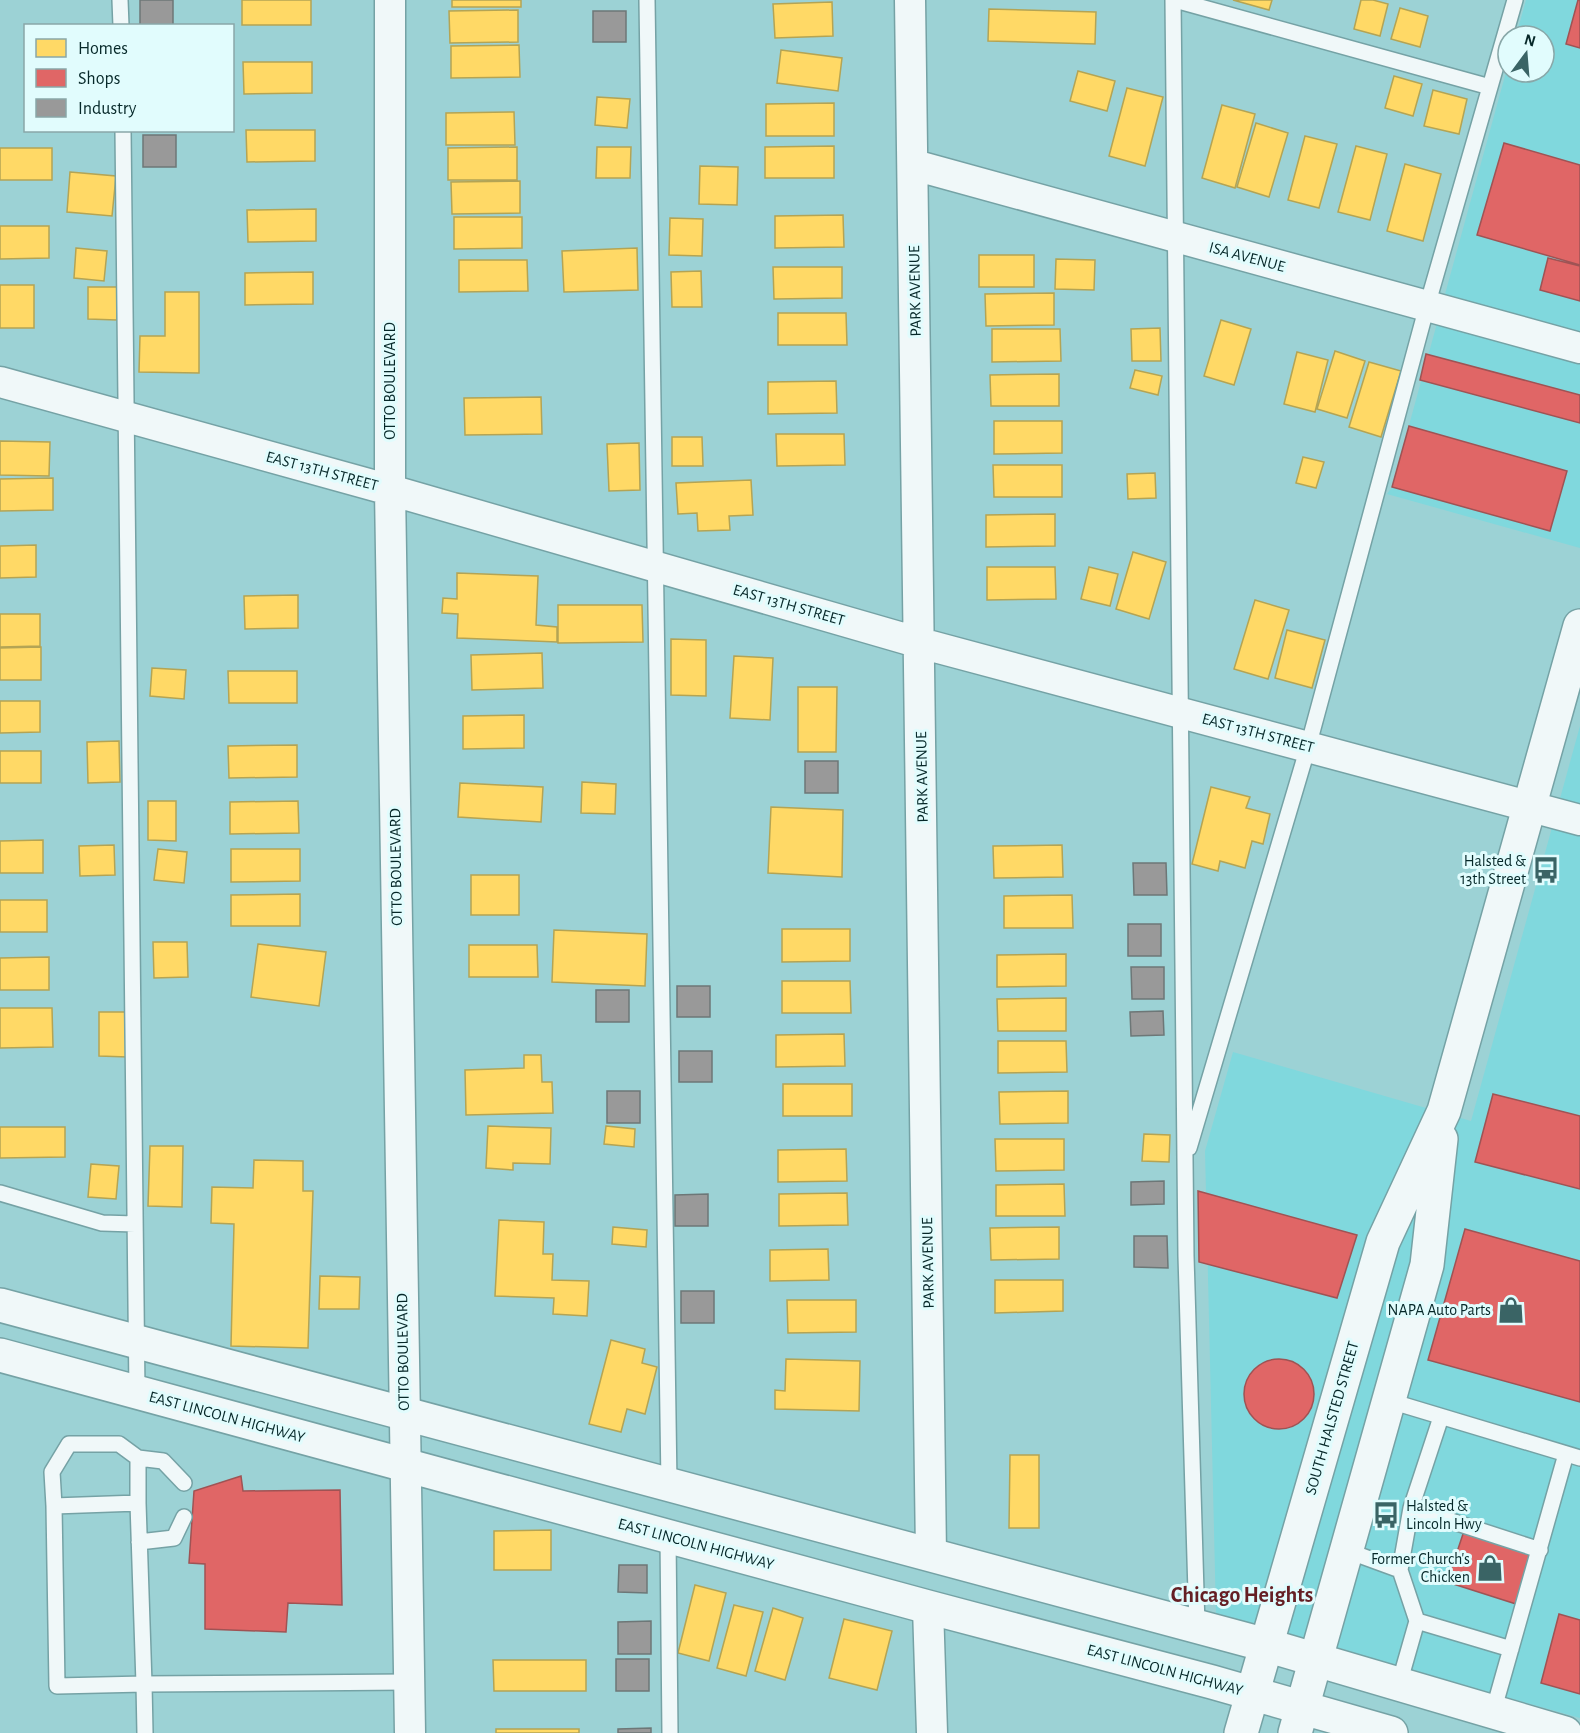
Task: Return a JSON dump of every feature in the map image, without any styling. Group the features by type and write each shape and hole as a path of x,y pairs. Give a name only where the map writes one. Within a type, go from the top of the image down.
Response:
{"main road":[{"name":"SOUTH HALSTED STREET","path":"1241,1733 1383,1242 1444,1111 1580,627"},
{"name":"SOUTH HALSTED STREET","path":"1299,1720 1427,1265 1444,1111"},
{"path":"0,1305 1197,1626 1565,1733"},
{"name":"EAST LINCOLN HIGHWAY","path":"0,1355 1251,1693 1299,1720 1391,1733"}],"street":[{"name":"OTTO BOULEVARD","path":"390,0 390,490 410,1733"},
{"name":"PARK AVENUE","path":"910,0 931,1555"},
{"name":"ISA AVENUE","path":"914,165 1580,348"},
{"name":"EAST 13TH STREET","path":"0,382 390,490 920,643 1580,820"},
{"path":"928,1607 932,1733"}],"lane":[{"path":"120,0 121,24"},
{"path":"647,0 669,1484"},
{"path":"1197,1626 1184,1163 1174,0 1490,87"},
{"path":"1184,1163 1308,747 1427,306 1515,0"},
{"path":"123,132 137,1392"},
{"path":"0,1193 102,1223 135,1224"},
{"path":"1389,1401 1573,1456 1540,1550 1493,1712"},
{"path":"1399,1684 1417,1621 1400,1570 1411,1508 1441,1417"},
{"path":"184,1483 163,1461 138,1458 119,1444 69,1444 52,1472 57,1686 409,1682"},
{"path":"138,1458 145,1733"},
{"path":"54,1506 138,1503"},
{"path":"1411,1508 1540,1550"},
{"path":"140,1542 174,1538 184,1517"},
{"path":"668,1537 670,1733"},
{"path":"1348,1551 1400,1570"},
{"path":"1417,1621 1511,1649"}],"shaded area":[{"path":"1526,0 1580,0 1580,548 1387,494 1392,487 1503,84 1556,84 1556,24 1519,24"},
{"path":"1580,726 1580,1718 1216,1615 1205,1151 1233,1052 1471,1121"}],"building: Homes":[{"path":"242,0 311,0 311,25 242,25"},
{"path":"452,0 521,0 521,7 452,7"},
{"path":"1233,0 1272,0 1269,10"},
{"path":"1361,0 1388,4 1380,36 1354,29"},
{"path":"832,2 833,36 775,38 773,4"},
{"path":"1400,8 1428,16 1420,47 1391,39"},
{"path":"989,9 1096,12 1095,44 988,41"},
{"path":"518,10 518,42 450,43 449,11"},
{"path":"519,45 520,77 451,78 451,46"},
{"path":"781,50 842,58 838,91 777,83"},
{"path":"243,62 312,62 312,93 244,94"},
{"path":"1078,71 1115,81 1107,111 1070,101"},
{"path":"1394,76 1422,84 1413,116 1385,108"},
{"path":"1127,88 1163,97 1145,166 1109,156"},
{"path":"1433,90 1467,99 1459,134 1424,126"},
{"path":"597,97 630,99 627,128 595,125"},
{"path":"834,103 834,136 766,136 766,104"},
{"path":"1222,105 1255,114 1235,188 1202,178"},
{"path":"514,112 515,145 446,145 446,113"},
{"path":"1256,123 1288,133 1269,197 1237,187"},
{"path":"246,130 315,130 315,161 247,162"},
{"path":"1305,136 1337,144 1319,208 1288,200"},
{"path":"834,146 834,178 765,178 765,147"},
{"path":"1356,146 1387,154 1370,220 1338,212"},
{"path":"517,147 517,180 448,180 448,148"},
{"path":"597,147 631,147 630,178 596,178"},
{"path":"0,148 52,148 52,180 0,180"},
{"path":"1405,164 1441,174 1423,241 1387,231"},
{"path":"700,166 738,167 737,205 699,204"},
{"path":"70,172 116,176 112,216 67,212"},
{"path":"520,181 520,213 452,214 451,182"},
{"path":"316,209 316,241 248,242 247,210"},
{"path":"843,215 844,247 775,248 775,216"},
{"path":"454,217 522,217 522,248 454,249"},
{"path":"670,218 703,219 702,256 669,255"},
{"path":"0,226 49,226 49,258 0,259"},
{"path":"76,248 107,251 104,281 74,278"},
{"path":"637,248 638,290 564,292 562,251"},
{"path":"979,255 1034,255 1034,287 979,287"},
{"path":"1056,259 1095,260 1094,290 1055,289"},
{"path":"459,260 527,260 528,291 459,292"},
{"path":"773,267 842,267 842,298 774,299"},
{"path":"701,271 702,307 672,307 671,272"},
{"path":"313,272 313,304 245,305 245,273"},
{"path":"0,285 34,285 34,328 0,328"},
{"path":"88,287 117,287 117,320 88,319"},
{"path":"165,292 199,292 199,373 139,372 140,336 165,336"},
{"path":"1054,293 1054,325 986,326 985,294"},
{"path":"778,313 846,313 847,345 778,345"},
{"path":"1221,320 1251,329 1234,385 1204,376"},
{"path":"1160,328 1161,361 1132,361 1131,329"},
{"path":"992,329 1060,329 1061,361 992,362"},
{"path":"1335,351 1365,361 1347,418 1317,409"},
{"path":"1297,352 1328,360 1315,412 1284,404"},
{"path":"1369,362 1401,371 1381,437 1349,427"},
{"path":"1135,370 1162,376 1158,395 1130,388"},
{"path":"1059,374 1059,406 991,406 990,375"},
{"path":"836,381 837,413 768,414 768,382"},
{"path":"541,397 542,434 465,435 464,398"},
{"path":"994,421 1062,421 1062,453 994,454"},
{"path":"776,434 844,434 845,465 777,466"},
{"path":"672,437 702,437 703,466 672,466"},
{"path":"0,441 50,442 49,476 0,475"},
{"path":"639,443 640,490 609,491 607,444"},
{"path":"1303,457 1324,462 1316,488 1296,483"},
{"path":"993,465 1062,465 1062,497 994,497"},
{"path":"1155,473 1156,498 1128,499 1127,474"},
{"path":"53,478 53,510 0,511 0,479"},
{"path":"751,480 753,515 729,516 730,530 698,531 697,513 678,514 676,483"},
{"path":"1055,514 1055,546 986,547 986,515"},
{"path":"36,545 36,577 0,578 0,546"},
{"path":"1133,552 1166,562 1149,619 1116,609"},
{"path":"987,567 1055,567 1056,599 987,600"},
{"path":"1089,567 1118,574 1110,606 1081,599"},
{"path":"457,573 538,576 536,625 557,627 557,642 457,638 458,614 442,613 443,598 457,599"},
{"path":"298,595 298,628 245,629 244,596"},
{"path":"1255,600 1289,610 1268,679 1234,669"},
{"path":"558,605 642,605 643,642 558,643"},
{"path":"0,614 40,614 40,646 0,647"},
{"path":"1287,630 1325,640 1312,688 1275,678"},
{"path":"671,639 706,640 706,696 671,695"},
{"path":"41,647 41,680 0,680 0,648"},
{"path":"542,653 543,688 472,690 471,655"},
{"path":"734,656 773,658 770,720 730,718"},
{"path":"152,668 186,670 184,699 150,696"},
{"path":"228,671 297,671 297,703 229,703"},
{"path":"798,687 837,687 836,752 798,752"},
{"path":"0,701 40,701 40,732 0,733"},
{"path":"524,715 524,748 463,749 463,716"},
{"path":"119,741 120,782 88,783 87,742"},
{"path":"297,745 297,777 229,778 228,746"},
{"path":"0,751 41,751 41,783 0,783"},
{"path":"582,782 616,784 615,814 581,813"},
{"path":"460,783 543,787 541,822 458,817"},
{"path":"1211,787 1250,797 1246,808 1270,814 1263,844 1252,841 1245,868 1220,861 1218,871 1192,864"},
{"path":"148,801 176,801 176,841 148,840"},
{"path":"298,801 299,833 230,834 230,802"},
{"path":"771,807 843,810 842,877 768,873"},
{"path":"43,840 43,873 0,873 0,841"},
{"path":"114,845 115,875 80,876 79,846"},
{"path":"1062,845 1063,877 994,878 993,846"},
{"path":"158,849 187,852 184,883 154,880"},
{"path":"231,849 300,849 300,881 231,882"},
{"path":"471,875 519,875 519,915 471,915"},
{"path":"300,894 300,926 231,926 231,895"},
{"path":"1072,895 1073,928 1004,928 1004,896"},
{"path":"0,900 47,900 47,932 0,932"},
{"path":"782,929 850,929 850,961 782,962"},
{"path":"554,930 647,934 645,986 552,982"},
{"path":"153,942 187,942 188,977 154,978"},
{"path":"258,944 326,952 319,1006 251,997"},
{"path":"469,945 537,945 538,977 469,977"},
{"path":"1066,954 1066,986 997,987 997,955"},
{"path":"49,957 49,990 0,990 0,958"},
{"path":"782,981 850,981 851,1013 782,1013"},
{"path":"1066,998 1066,1031 998,1031 997,999"},
{"path":"0,1008 52,1008 53,1047 0,1048"},
{"path":"99,1012 129,1012 128,1057 99,1056"},
{"path":"844,1034 845,1066 776,1067 776,1035"},
{"path":"998,1041 1066,1041 1067,1072 998,1073"},
{"path":"524,1055 541,1055 542,1082 552,1082 553,1113 466,1115 465,1070 524,1068"},
{"path":"783,1084 852,1084 852,1116 783,1116"},
{"path":"1068,1091 1068,1123 1000,1124 999,1092"},
{"path":"488,1126 551,1128 550,1164 513,1163 513,1170 486,1168"},
{"path":"606,1126 635,1129 634,1147 604,1144"},
{"path":"0,1127 65,1127 65,1157 0,1158"},
{"path":"1144,1134 1170,1135 1169,1162 1142,1161"},
{"path":"995,1139 1064,1139 1064,1170 996,1171"},
{"path":"150,1146 183,1146 182,1207 148,1206"},
{"path":"846,1149 847,1181 778,1182 778,1150"},
{"path":"254,1160 303,1161 303,1191 313,1191 308,1348 231,1346 234,1224 211,1223 212,1187 253,1188"},
{"path":"91,1164 119,1166 116,1199 88,1197"},
{"path":"1064,1184 1065,1216 996,1216 996,1185"},
{"path":"847,1193 848,1225 779,1226 779,1194"},
{"path":"499,1220 544,1222 543,1254 553,1254 552,1280 589,1281 587,1316 553,1314 554,1298 495,1296"},
{"path":"613,1227 647,1230 646,1247 612,1244"},
{"path":"1059,1227 1059,1259 991,1260 990,1228"},
{"path":"828,1249 829,1280 770,1281 770,1250"},
{"path":"320,1276 360,1277 359,1309 319,1309"},
{"path":"995,1280 1063,1280 1063,1311 995,1313"},
{"path":"787,1300 856,1300 856,1332 788,1333"},
{"path":"611,1340 645,1349 642,1363 657,1367 645,1414 627,1409 621,1432 589,1424"},
{"path":"786,1359 860,1361 859,1411 775,1409 775,1390 785,1391"},
{"path":"1010,1455 1039,1455 1039,1528 1009,1528"},
{"path":"551,1530 551,1570 494,1570 494,1531"},
{"path":"695,1585 726,1593 709,1661 678,1653"},
{"path":"734,1605 763,1612 746,1676 717,1668"},
{"path":"773,1608 803,1618 785,1680 755,1671"},
{"path":"844,1619 892,1631 877,1690 829,1678"},
{"path":"493,1660 586,1660 586,1691 494,1691"},
{"path":"496,1729 579,1729 579,1733 496,1733"}],"building: Shops":[{"path":"1578,0 1580,0 1580,48 1566,44"},
{"path":"1504,143 1580,165 1580,265 1477,235"},
{"path":"1548,258 1580,266 1580,301 1540,290"},
{"path":"1426,354 1580,395 1580,423 1420,380"},
{"path":"1409,426 1567,471 1550,531 1392,487"},
{"path":"1493,1094 1580,1116 1580,1189 1475,1162"},
{"path":"1198,1191 1357,1235 1337,1298 1199,1262"},
{"name":"NAPA Auto Parts","path":"1465,1229 1580,1261 1580,1402 1428,1360"},
{"path":"1279,1359 1292,1362 1304,1369 1311,1381 1314,1394 1311,1407 1304,1419 1292,1426 1279,1429 1266,1426 1254,1419 1247,1407 1244,1394 1247,1381 1254,1369 1266,1362"},
{"path":"241,1476 243,1491 340,1490 342,1605 288,1603 286,1632 205,1629 205,1564 189,1563 194,1491"},
{"name":"Former Church's Chicken","path":"1464,1531 1532,1553 1516,1604 1447,1582"},
{"path":"1559,1614 1580,1620 1580,1694 1541,1683"}],"building: Industry":[{"path":"140,0 173,0 173,24 140,24"},
{"path":"593,11 626,11 626,42 593,42"},
{"path":"143,135 176,135 176,167 143,167"},
{"path":"805,761 838,761 838,793 805,793"},
{"path":"1133,863 1166,863 1167,895 1134,895"},
{"path":"1128,924 1161,924 1161,956 1128,956"},
{"path":"1131,967 1164,967 1164,999 1132,999"},
{"path":"677,986 710,986 710,1017 677,1017"},
{"path":"596,990 629,990 629,1022 596,1022"},
{"path":"1163,1011 1164,1035 1131,1036 1130,1012"},
{"path":"679,1051 712,1051 712,1082 679,1082"},
{"path":"607,1091 640,1091 640,1123 607,1123"},
{"path":"1164,1181 1164,1204 1131,1205 1131,1182"},
{"path":"708,1194 708,1226 675,1226 675,1195"},
{"path":"1134,1236 1167,1236 1168,1268 1134,1267"},
{"path":"681,1291 714,1291 714,1323 681,1323"},
{"path":"619,1565 647,1565 647,1593 618,1592"},
{"path":"651,1621 651,1654 618,1654 618,1622"},
{"path":"616,1659 649,1659 649,1691 616,1691"},
{"path":"651,1728 651,1733 618,1733 618,1729"}],"place":[{"name":"Halsted & 13th Street","path":"1546,870"},
{"name":"NAPA Auto Parts","path":"1511,1310"},
{"name":"Halsted & Lincoln Hwy","path":"1386,1515"},
{"name":"Former Church's Chicken","path":"1490,1568"}],"district":[{"name":"Chicago Heights","path":"1242,1595"}]}
